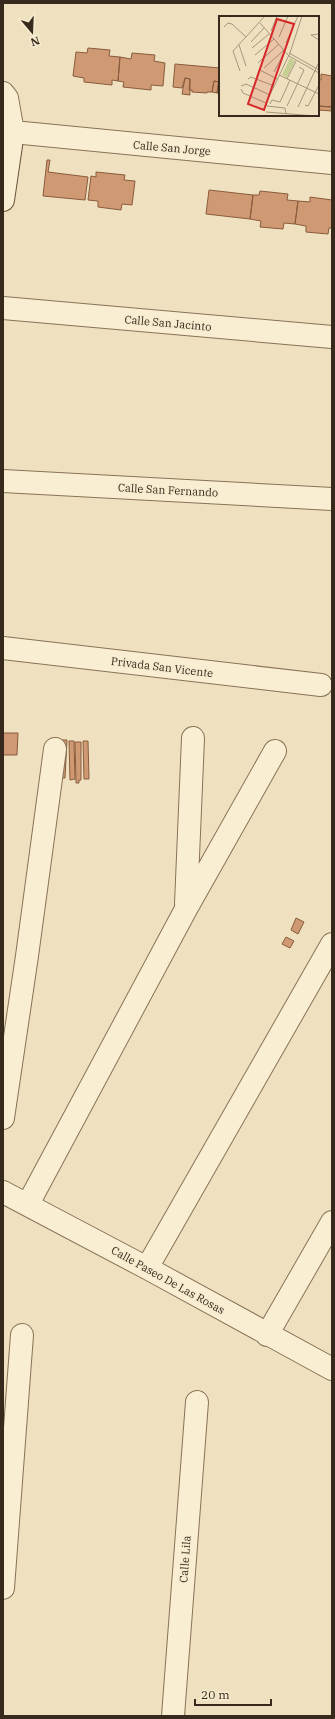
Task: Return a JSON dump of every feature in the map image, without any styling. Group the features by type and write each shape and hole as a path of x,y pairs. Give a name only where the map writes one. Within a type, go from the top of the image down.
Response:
{"street":[{"path":"3,93 7,98 13,132 3,200"},
{"name":"Calle San Jorge","path":"13,132 332,163"},
{"name":"Calle San Jacinto","path":"3,308 332,337"},
{"name":"Calle San Fernando","path":"3,481 332,499"},
{"name":"Privada San Vicente","path":"3,648 321,685"},
{"path":"186,909 193,738"},
{"path":"3,1118 27,956 54,749"},
{"path":"28,1204 186,909 275,751"},
{"path":"147,1268 332,944"},
{"name":"Calle Paseo De Las Rosas","path":"3,1192 147,1268 267,1335 332,1369"},
{"path":"267,1335 332,1222"},
{"path":"3,1588 22,1335"},
{"name":"Calle Lila","path":"173,1716 197,1402"}],"building":[{"path":"88,48 110,50 109,56 120,57 118,81 112,80 112,85 84,82 84,78 73,76 76,52 87,53"},
{"path":"132,53 155,55 154,61 165,63 163,86 151,85 151,90 123,87 124,82 118,81 120,57 131,59"},
{"path":"175,64 219,68 219,82 214,81 212,92 192,92 192,90 189,90 190,79 185,78 182,88 173,87"},
{"path":"321,74 332,76 332,107 319,106 319,79 321,80"},
{"path":"185,78 190,79 190,95 182,94"},
{"path":"219,78 219,93 217,93"},
{"path":"214,81 219,82 217,93 212,92"},
{"path":"319,106 332,107 332,111 319,110"},
{"path":"47,160 50,160 48,172 88,177 85,200 43,196"},
{"path":"96,172 125,175 124,180 135,181 132,205 122,204 121,210 98,207 98,201 88,200 91,176 96,177"},
{"path":"209,190 253,195 250,219 206,214"},
{"path":"260,191 288,194 287,200 298,201 295,224 284,223 283,229 260,227 261,221 250,219 253,195 259,195"},
{"path":"310,197 332,200 332,228 329,228 328,234 306,232 306,226 295,224 298,201 310,202"},
{"path":"3,733 18,733 17,755 3,755"},
{"path":"62,740 67,740 65,778 60,778"},
{"path":"69,741 74,741 75,779 70,780"},
{"path":"83,741 88,741 89,779 84,779"},
{"path":"75,742 81,742 81,780 79,780 79,783 76,783"},
{"path":"296,918 304,922 298,934 291,930"},
{"path":"286,937 294,941 290,948 282,944"}]}
